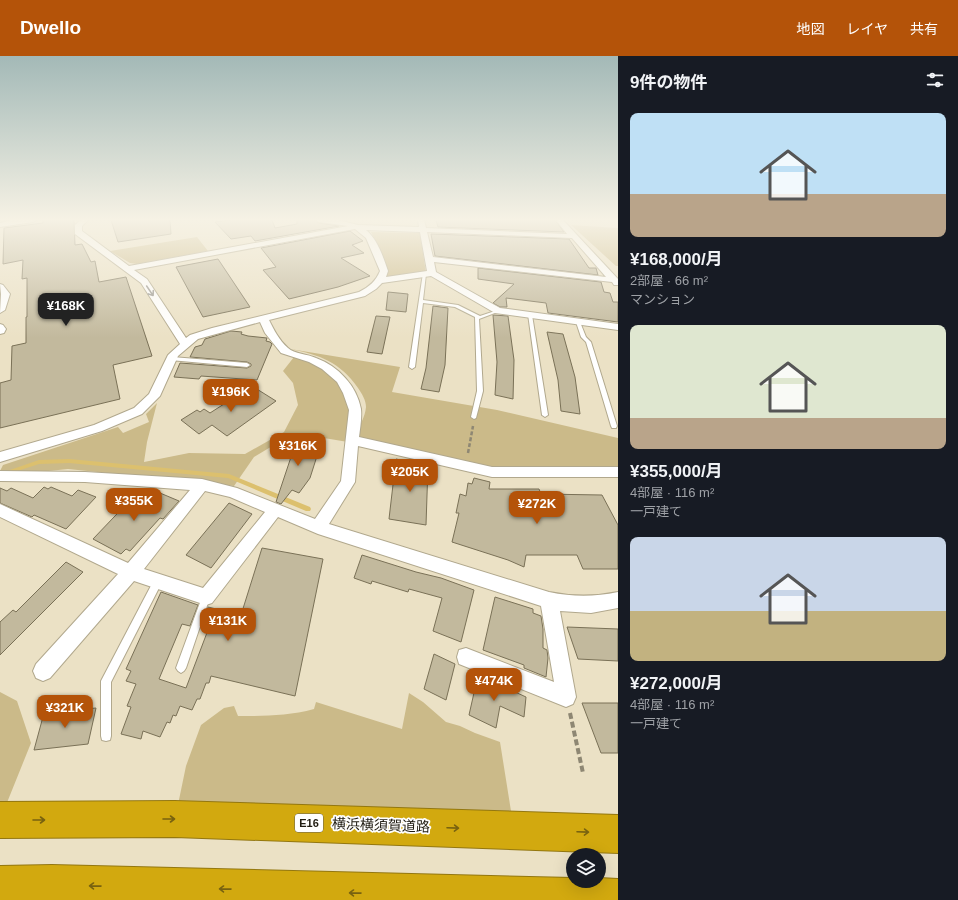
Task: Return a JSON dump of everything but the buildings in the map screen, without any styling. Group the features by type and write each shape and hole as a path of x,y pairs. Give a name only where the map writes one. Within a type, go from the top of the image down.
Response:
{"highway":[{"name":"横浜横須賀道路","path":"0,820 175,819 618,834"},
{"path":"0,886 52,885 618,899"}],"street":[{"path":"114,259 144,281 185,344"},
{"path":"126,269 178,259"},
{"path":"379,259 384,271 382,280"},
{"path":"428,274 430,259"},
{"path":"433,259 616,282"},
{"path":"595,259 616,282"},
{"path":"0,457 98,428 138,411 154,396 173,354 194,337 216,330 362,294 382,280 428,274 498,311 618,327"},
{"path":"0,287 6,294 1,308"},
{"path":"263,318 270,333 285,351 313,360 326,367 341,380 349,393 355,410 348,482 318,527"},
{"path":"352,440 492,472 618,472"},
{"path":"0,476 85,477 202,486 232,492 318,527 549,600 573,605 601,605 618,600"},
{"path":"44,671 131,572 202,486"},
{"path":"0,510 131,572 206,597 276,509"},
{"path":"549,600 566,698"},
{"path":"466,657 566,698"}],"lane":[{"path":"412,367 421,301 428,274"},
{"path":"421,301 456,306 479,317 498,311"},
{"path":"530,315 545,415"},
{"path":"474,417 480,392 477,318 479,317"},
{"path":"578,322 584,337 588,342 614,426"},
{"path":"172,359 247,365"},
{"path":"106,736 106,680 158,581"},
{"path":"181,668 206,597"}],"path":[{"path":"465,467 474,417"},
{"path":"566,698 583,773"}],"shaded area":[{"path":"124,259 162,259 137,264 130,263"},
{"path":"424,259 426,273 386,277 384,260"},
{"path":"609,259 618,259 618,266"},
{"path":"290,349 400,367 392,392 497,410 618,438 618,469 494,469 358,437 356,433 363,418 366,404 365,399 358,388 344,372 328,361 311,354"},
{"path":"294,357 311,362 324,369 338,381 350,404 348,442 294,433 254,457 234,486 68,469 19,474 0,471 3,465 118,427 123,433 149,422 146,414 157,403 147,442 144,462 189,453 245,454 284,432 298,405 293,383 283,371"},
{"path":"0,692 17,701 31,743 0,820"},
{"path":"409,693 423,702 446,722 500,742 514,830 175,819 186,766 201,725 224,708 234,706 238,716 276,715 314,709 316,702 402,729"}],"waterway":[{"path":"0,478 12,471 39,462 69,461 229,476 308,509"}]}
